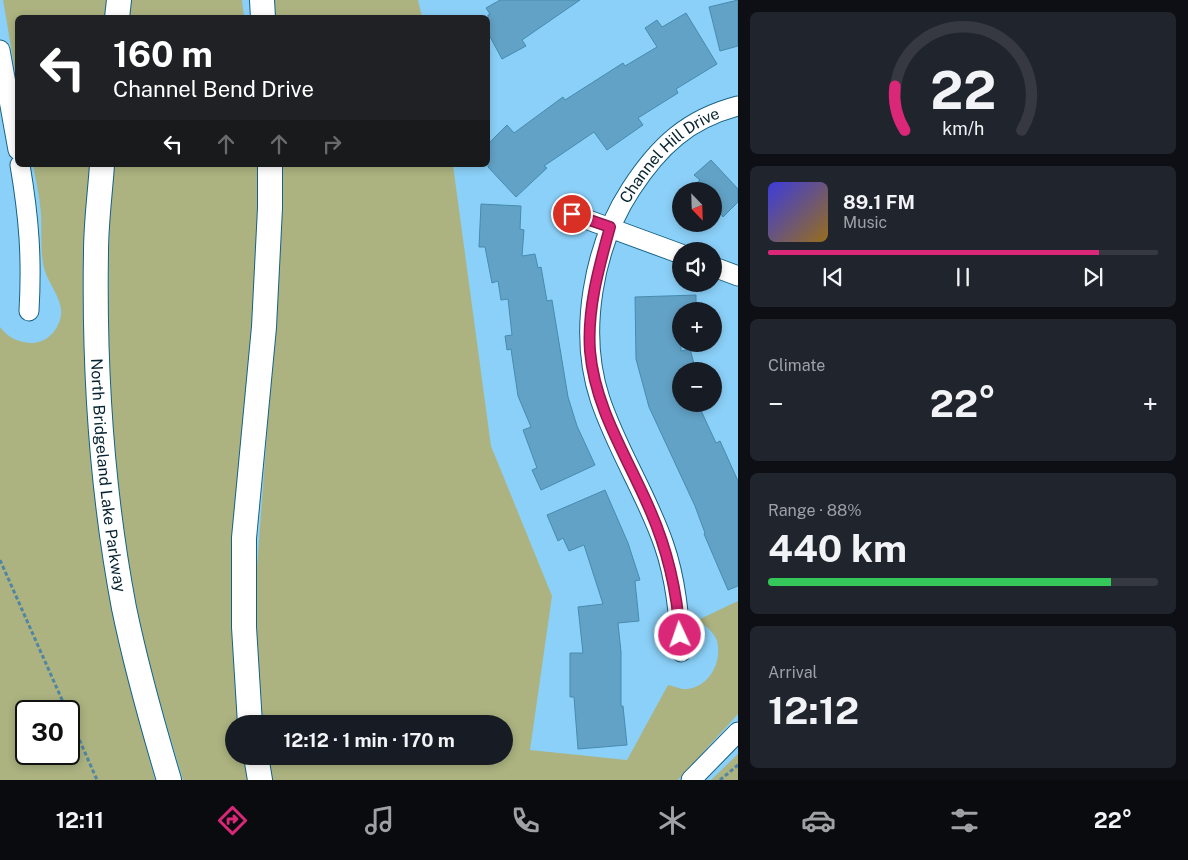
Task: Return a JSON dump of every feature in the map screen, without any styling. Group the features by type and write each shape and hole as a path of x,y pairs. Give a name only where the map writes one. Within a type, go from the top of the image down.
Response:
{"main road":[{"path":"117,15 119,0"},
{"path":"262,0 264,15"},
{"name":"North Bridgeland Lake Parkway","path":"102,167 96,250 96,369 108,494 124,608 145,699 169,780"},
{"path":"249,715 244,627 244,538 264,327 270,208 270,167"},
{"path":"258,765 260,780"}],"street":[{"path":"0,50 15,133"},
{"name":"Channel Hill Drive","path":"681,652 678,602 672,571 650,510 599,397 590,350 594,294 598,268 610,227 620,206 637,179 662,150 689,125 713,112 738,106"},
{"path":"20,167 28,207 32,259 29,312"},
{"path":"572,214 672,251"},
{"path":"722,270 738,276"},
{"path":"691,780 738,732"}],"path":[{"path":"0,560 62,700"},
{"path":"80,741 97,780"},
{"path":"720,780 738,765"}],"green space":[{"path":"3,0 109,0 108,15 15,15 15,70"},
{"path":"130,0 242,0 244,15 128,15"},
{"path":"274,0 418,0 422,15 276,15"},
{"path":"33,167 92,167 87,377 91,467 111,592 130,687 155,780 0,780 0,327 11,337 19,341 33,343 43,340 52,334 60,320 60,303 44,268 40,209"},
{"path":"113,167 260,167 243,715 225,715 225,765 248,765 251,780 183,780 147,655 128,557 114,445 110,389 108,277"},
{"path":"281,167 453,167 491,446 552,596 530,750 627,760 668,685 685,689 694,687 707,680 715,668 718,654 716,639 711,631 698,620 738,601 738,714 678,780 271,780 268,765 513,765 513,715 262,715 255,621 256,581 279,270"},
{"path":"738,754 738,780 711,780"}],"building":[{"path":"500,0 580,0 522,40 526,46 502,59 490,37 490,15 488,15 490,14 486,8"},
{"path":"738,0 738,46 720,51 709,7"},
{"path":"686,13 717,64 676,89 678,93 638,118 643,125 607,150 594,132 544,166 547,168 516,197 488,167 490,167 490,142 507,125 514,133 563,97 565,100 623,63 625,66 657,47 645,28 657,20 662,27"},
{"path":"711,160 738,189 738,202 723,217 722,182 698,182 700,180 694,175"},
{"path":"481,204 521,206 520,229 524,230 522,256 535,254 538,268 541,267 547,301 552,300 568,397 577,426 595,465 541,490 532,470 537,468 523,430 531,427 518,396 511,349 507,350 505,336 512,335 508,299 501,300 498,281 492,283 485,247 479,247"},
{"path":"696,295 696,302 672,302 672,352 691,352 694,362 672,362 672,412 702,412 716,443 720,441 738,481 738,586 728,590 704,534 695,506 649,407 636,359 635,297"},
{"path":"605,490 628,543 640,580 635,581 639,621 618,623 621,652 621,706 623,706 627,745 578,749 574,697 570,697 570,653 583,653 578,607 603,604 584,545 569,551 563,538 558,541 547,515"}],"route":[{"path":"572,214 610,227 598,268 593,303 590,350 599,397 650,510 672,571 678,602 680,635"}]}
